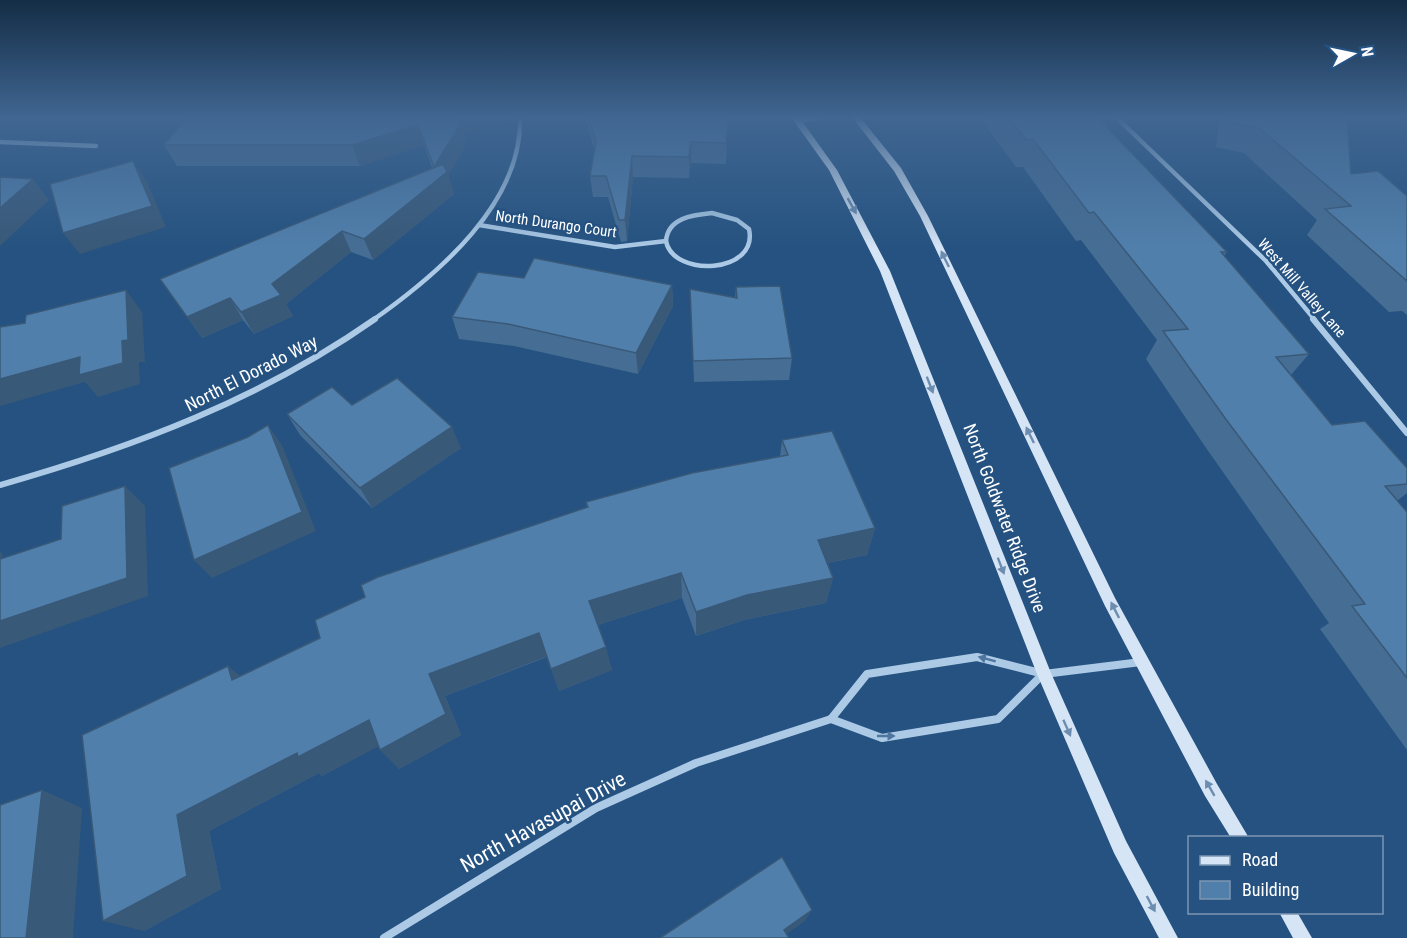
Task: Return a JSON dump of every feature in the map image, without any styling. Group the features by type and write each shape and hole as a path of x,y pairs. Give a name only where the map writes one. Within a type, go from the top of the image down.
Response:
{"street":[{"name":"North El Dorado Way","path":"0,485 80,464 158,435 225,407 303,367 360,331 413,291 479,225 506,181 515,161"},
{"name":"North Goldwater Ridge Drive","path":"826,161 885,271 1044,674 1120,847 1169,938"},
{"path":"891,161 924,216 1142,662 1211,790 1240,836"},
{"name":"West Mill Valley Lane","path":"1162,161 1266,261 1407,433"},
{"path":"698,214 727,215 739,220 748,228 752,236 752,246 747,253 730,263 706,266 682,261 674,255 666,241 667,232 674,224 698,214"},
{"name":"North Durango Court","path":"479,225 615,247 666,241"},
{"path":"1044,674 998,719 882,738 831,719 867,674 977,657 1044,674 1142,662"},
{"name":"North Havasupai Drive","path":"390,936 498,866 596,808 696,763 831,719"},
{"path":"1288,914 1303,938"}],"building":[{"path":"133,161 152,206 63,233 50,184"},
{"path":"593,161 631,161 625,220 619,220 606,176 590,176"},
{"path":"1049,161 1139,161 1227,252 1221,252 1309,354 1276,357 1332,425 1365,421 1407,468 1407,484 1385,486 1407,512 1407,678 1352,606 1365,604 1225,418 1163,331 1188,329 1094,212 1089,213"},
{"path":"1298,161 1350,161 1351,174 1378,171 1407,196 1407,281 1325,209 1351,206"},
{"path":"443,164 447,172 364,239 342,231 272,284 281,295 241,312 230,298 187,317 160,279"},
{"path":"0,177 33,179 0,208"},
{"path":"534,258 672,285 636,353 508,324 452,317 478,272 524,278"},
{"path":"780,286 792,358 693,361 690,289 737,298 736,287"},
{"path":"126,290 128,340 122,341 123,363 79,375 80,357 0,379 0,327 25,323 26,315"},
{"path":"397,378 452,427 360,488 287,414 332,387 352,405"},
{"path":"268,425 302,512 194,560 169,468 248,437"},
{"path":"832,431 875,528 818,540 833,578 747,595 696,612 681,573 589,601 606,647 551,669 539,633 429,674 446,714 380,750 369,720 298,757 297,753 177,815 187,876 103,921 82,735 228,666 232,680 320,638 315,620 365,597 361,585 378,577 588,507 586,502 692,473 788,455 782,440"},
{"path":"125,486 127,578 0,621 0,559 61,539 62,506"},
{"path":"42,790 26,938 0,938 0,805"},
{"path":"782,857 812,910 784,930 789,938 660,938"}]}
